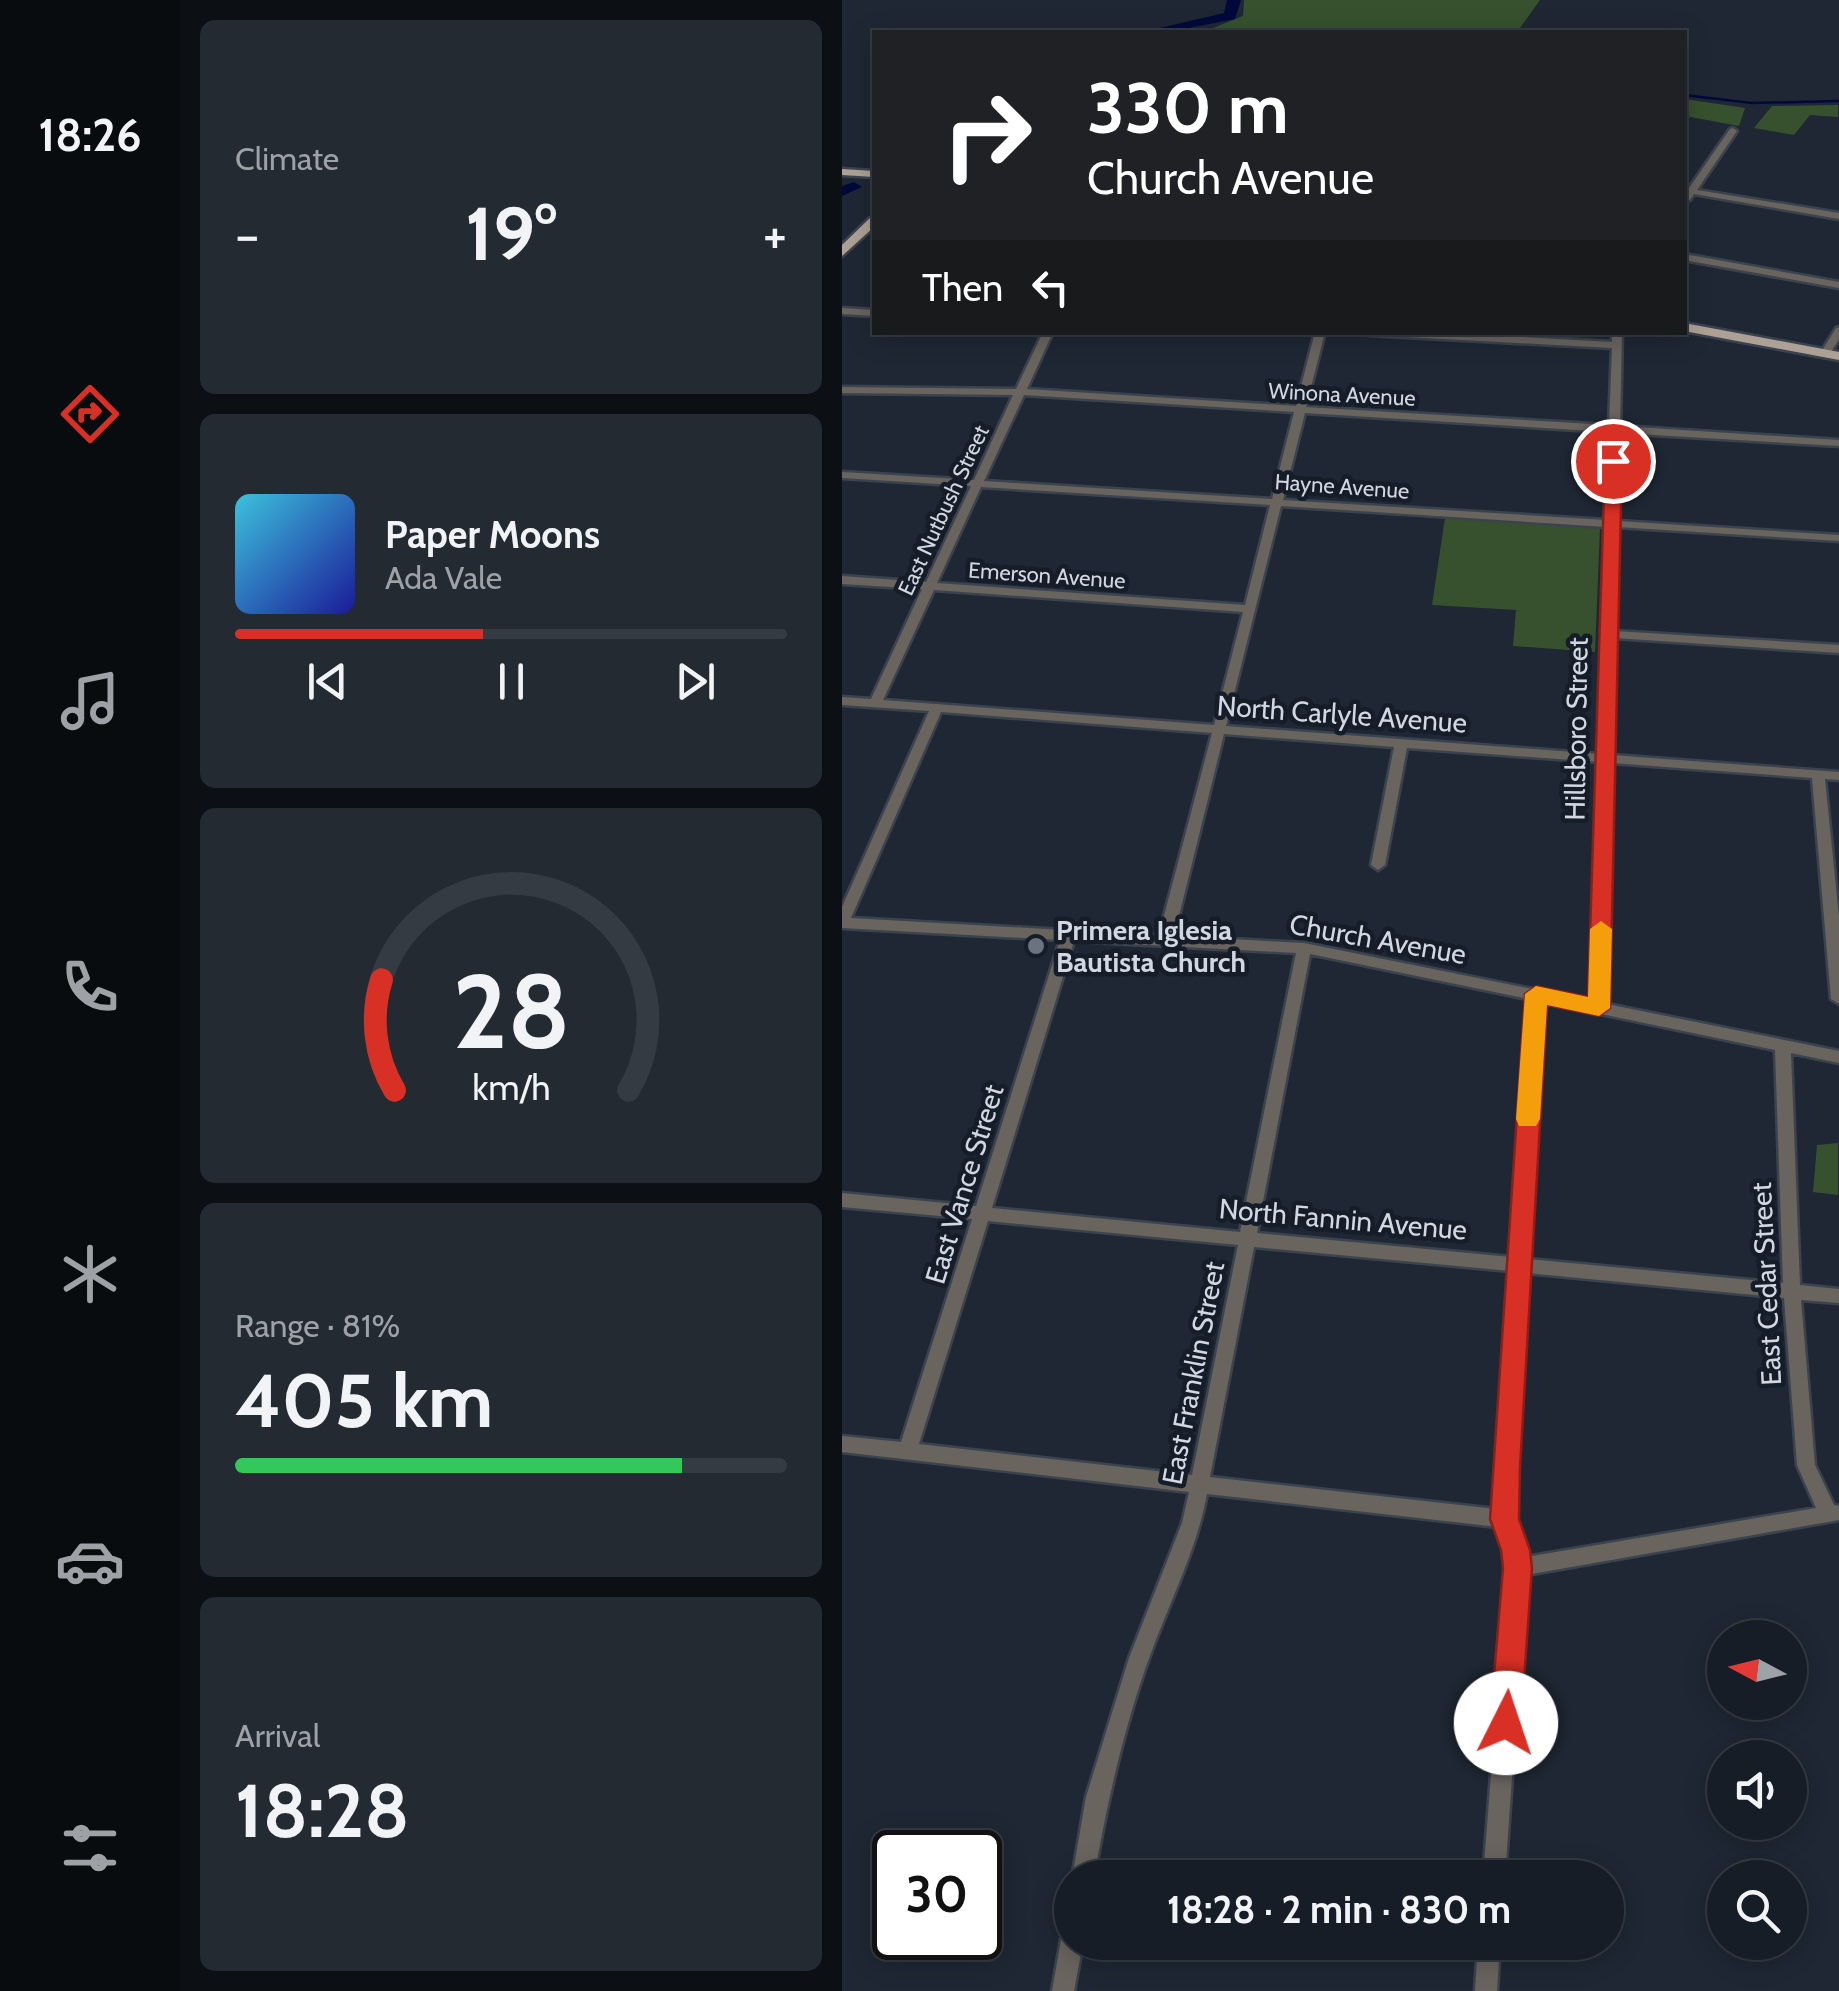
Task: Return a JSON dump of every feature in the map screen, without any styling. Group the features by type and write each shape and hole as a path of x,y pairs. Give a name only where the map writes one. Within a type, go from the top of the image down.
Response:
{"main road":[{"path":"846,173 872,174"},
{"path":"846,173 872,184"},
{"path":"842,252 872,222"},
{"path":"1687,325 1832,354"}],"street":[{"path":"1733,131 1687,194 1838,216"},
{"path":"1687,257 1838,284"},
{"path":"842,312 872,313"},
{"path":"1832,354 1838,330"},
{"name":"East Nutbush Street","path":"874,704 1047,335"},
{"path":"1166,938 1319,335"},
{"path":"1475,335 1617,339"},
{"name":"Hillsboro Street","path":"1599,1008 1617,339"},
{"name":"Winona Avenue","path":"842,390 1020,392 1838,443"},
{"name":"Hayne Avenue","path":"842,475 1838,538"},
{"name":"Emerson Avenue","path":"842,580 1249,609"},
{"path":"1608,634 1838,649"},
{"name":"North Carlyle Avenue","path":"842,702 1838,776"},
{"path":"842,923 936,708"},
{"path":"1378,865 1401,743"},
{"path":"1818,774 1838,999"},
{"name":"Church Avenue","path":"842,923 1304,948 1838,1057"},
{"name":"East Vance Street","path":"908,1450 985,1213 1069,933"},
{"name":"East Franklin Street","path":"1086,1860 1097,1797 1139,1658 1192,1523 1304,948"},
{"path":"1495,1860 1517,1568 1516,1550 1504,1519 1536,994"},
{"name":"East Cedar Street","path":"1782,1045 1792,1292 1806,1465 1834,1513"},
{"name":"North Fannin Avenue","path":"842,1200 1518,1262 1838,1296"},
{"path":"842,1444 1504,1519"},
{"path":"1517,1568 1834,1513"},
{"path":"1063,1991 1068,1960"},
{"path":"1486,1991 1488,1960"}],"green space":[{"path":"1244,0 1540,0 1520,28 1523,30 1213,28 1243,16"},
{"path":"1687,99 1745,108 1739,126 1687,116"},
{"path":"1838,105 1838,117 1810,115 1794,135 1754,128 1772,106"},
{"path":"1445,518 1600,528 1595,652 1513,646 1516,610 1432,605"},
{"path":"1838,1143 1838,1195 1813,1192 1817,1145"}],"waterway":[{"path":"1160,30 1230,16 1234,0"},
{"path":"1181,27 1191,30"},
{"path":"1687,95 1752,103 1839,101"},
{"path":"842,191 854,187"}],"slow traffic":[{"path":"1528,1119 1536,994 1599,1008 1601,929"}],"place":[{"name":"Primera Iglesia Bautista Church","path":"1036,946"}],"route":[{"path":"1506,1723 1517,1568 1516,1550 1504,1519 1506,1467 1536,994 1599,1008 1613,461"}]}
